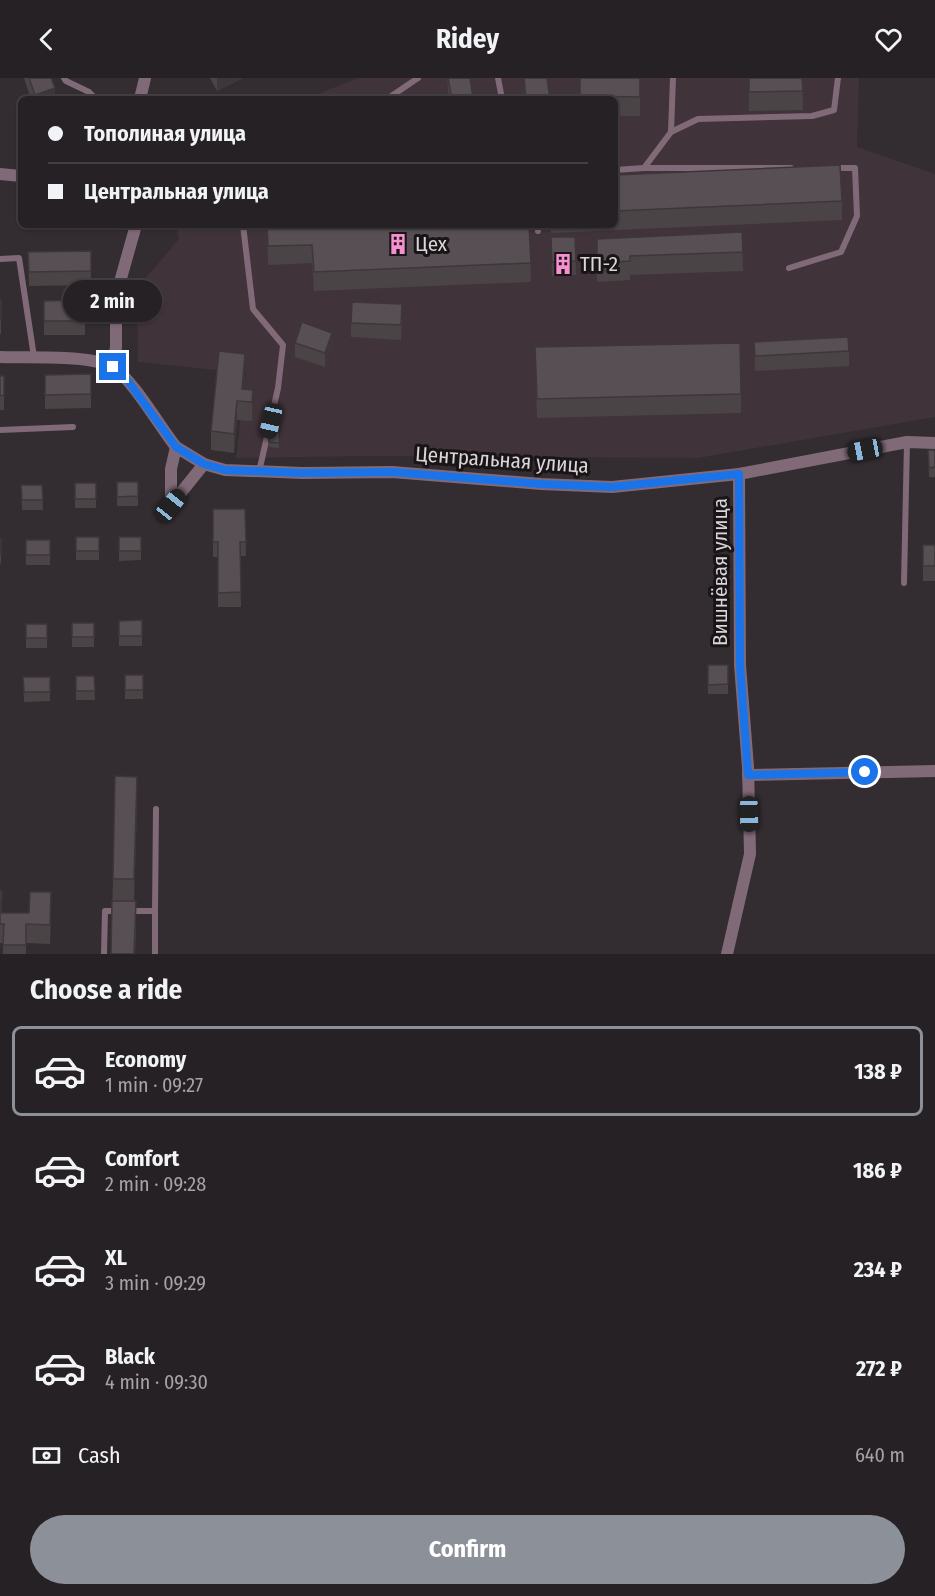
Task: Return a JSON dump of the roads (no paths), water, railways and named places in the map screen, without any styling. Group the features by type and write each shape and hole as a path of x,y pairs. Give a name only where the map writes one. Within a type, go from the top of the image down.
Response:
{"street":[{"path":"141,96 145,78"},
{"path":"0,174 18,176"},
{"path":"0,357 86,360 113,367 116,347 116,296 135,228"},
{"name":"Центральная улица","path":"113,367 125,377 176,447 204,464 225,470 392,472 541,484 612,487 739,474 908,442 935,443"},
{"path":"908,442 935,433"},
{"path":"176,447 171,469 171,505 204,464"},
{"name":"Вишнёвая улица","path":"727,954 750,854 748,775 740,665 739,474"},
{"path":"748,775 935,771"}],"lane":[{"path":"64,78 93,96"},
{"path":"391,96 418,78"},
{"path":"498,78 501,96"},
{"path":"671,132 673,78"},
{"path":"644,168 671,132 698,119 812,116 834,110 838,78"},
{"path":"618,170 800,168"},
{"path":"789,268 841,252 857,216 855,168 822,168"},
{"path":"243,228 254,309 283,345 278,388 259,472"},
{"path":"0,259 19,258 34,358"},
{"path":"0,430 73,427"},
{"path":"904,583 908,442"},
{"path":"155,954 156,809"},
{"path":"104,954 105,911 155,910"}],"place":[{"name":"Цех","path":"398,244"},
{"name":"ТП-2","path":"563,264"}]}
